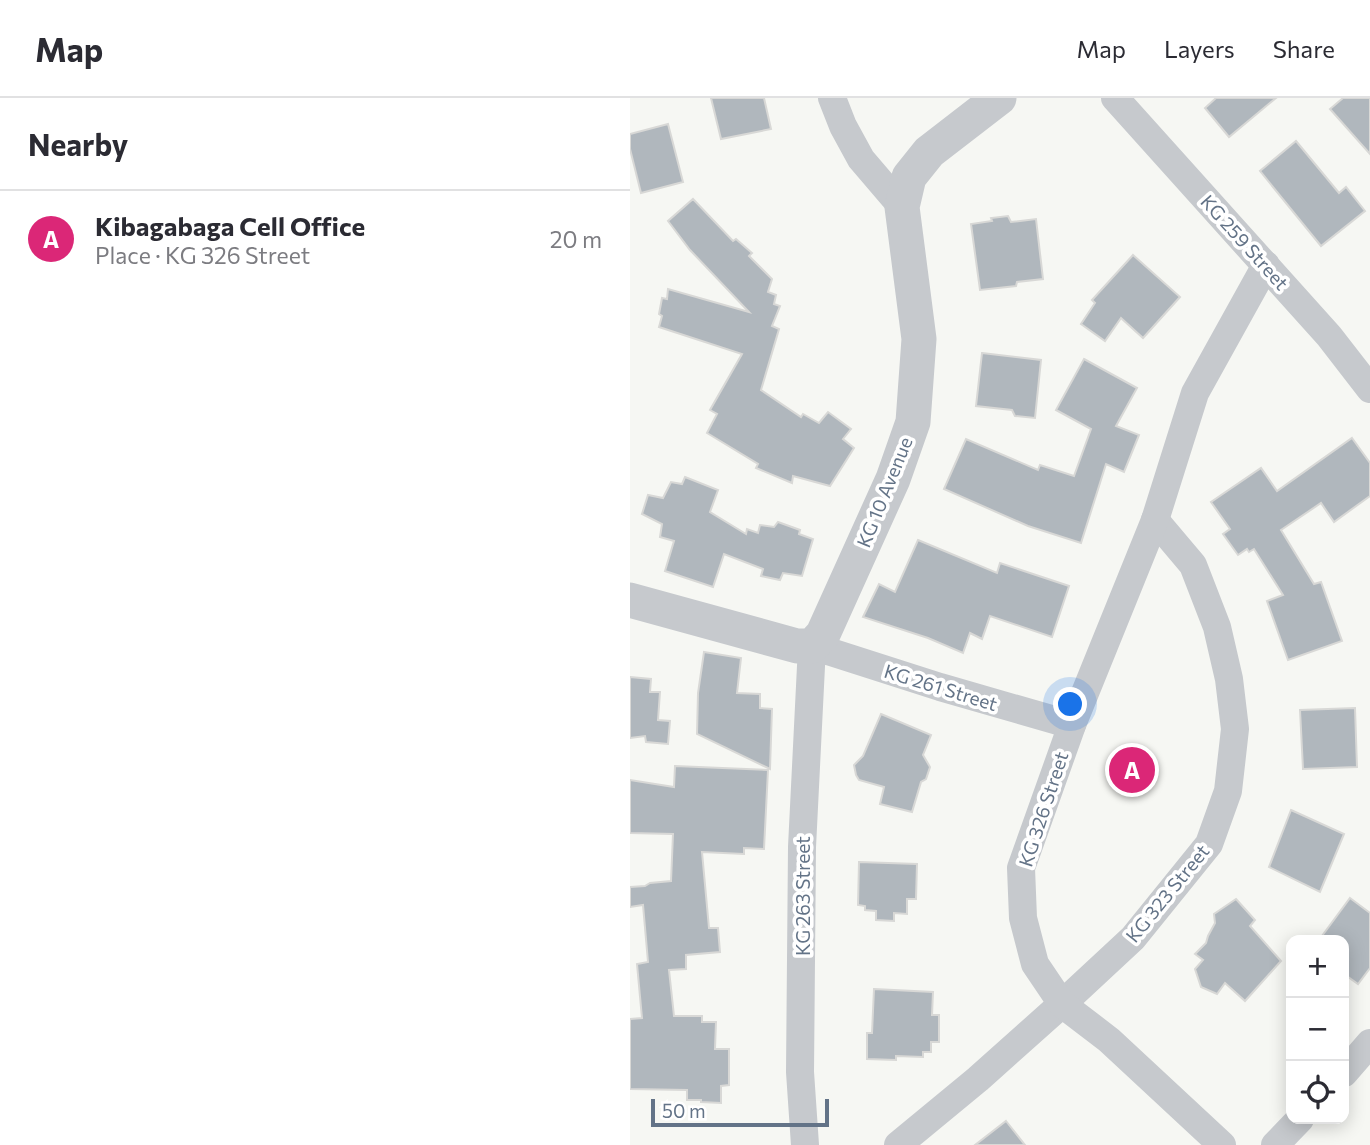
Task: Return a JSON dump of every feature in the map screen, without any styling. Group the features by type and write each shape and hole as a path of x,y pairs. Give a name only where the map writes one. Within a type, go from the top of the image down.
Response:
{"street":[{"path":"832,98 861,159 902,208"},
{"name":"KG 10 Avenue","path":"812,646 823,634 892,478 913,422 919,339 902,208 909,177 929,152 999,98"},
{"name":"KG 259 Street","path":"1115,98 1329,336 1370,389"},
{"name":"KG 326 Street","path":"1222,1145 1109,1040 1062,1004 1035,964 1023,918 1021,868 1072,725 1155,520 1195,393 1266,265"},
{"name":"KG 323 Street","path":"898,1145 978,1079 1133,938 1209,844 1228,792 1235,729 1229,679 1217,626 1193,565 1155,520"},
{"path":"630,600 797,646 812,646"},
{"name":"KG 261 Street","path":"812,646 1072,725"},
{"name":"KG 263 Street","path":"804,1145 800,1072 802,847 812,646"},
{"path":"1349,1067 1370,1043"},
{"path":"1275,1145 1295,1124"}],"building":[{"path":"711,98 764,98 771,129 721,139"},
{"path":"1216,98 1276,98 1229,137 1205,108"},
{"path":"1343,98 1370,98 1370,154 1330,109"},
{"path":"668,124 683,182 641,193 630,149 630,134"},
{"path":"1296,141 1339,193 1346,187 1365,211 1321,246 1260,171"},
{"path":"693,199 733,241 736,239 752,253 749,256 772,279 768,292 776,295 774,304 780,306 772,326 779,329 761,390 801,417 803,414 819,423 828,412 851,429 843,439 854,448 830,486 793,476 792,483 756,468 758,464 707,433 717,414 710,410 742,354 659,327 662,298 667,299 668,289 749,312 690,250 668,221"},
{"path":"1008,216 1011,222 1036,219 1043,279 1017,282 1016,286 980,290 971,224"},
{"path":"1133,255 1180,297 1143,338 1121,318 1105,341 1081,324 1095,303 1092,300"},
{"path":"982,353 1041,360 1035,418 1015,416 1012,410 976,406"},
{"path":"1084,359 1137,388 1116,426 1139,435 1124,472 1106,464 1081,543 1028,526 944,489 966,439 1038,470 1040,465 1074,476 1091,429 1056,410"},
{"path":"1352,438 1370,463 1370,496 1334,522 1321,503 1281,530 1314,584 1321,582 1342,641 1288,660 1267,601 1283,595 1254,549 1249,552 1247,549 1238,555 1223,534 1230,529 1211,502 1261,468 1277,491"},
{"path":"685,477 718,490 710,512 746,534 747,529 758,533 760,525 774,527 778,522 800,530 799,534 813,539 802,576 783,573 780,580 761,576 763,569 724,554 713,587 665,571 674,541 660,537 662,524 642,514 648,495 663,498 671,482 682,484"},
{"path":"918,540 997,573 1000,563 1069,586 1052,637 990,616 982,639 970,633 963,653 928,638 863,617 879,584 895,592"},
{"path":"704,652 741,658 737,693 760,694 760,708 772,709 770,769 697,734 698,693"},
{"path":"630,677 651,679 650,692 660,692 658,720 670,721 668,744 646,742 645,736 630,738"},
{"path":"1355,708 1357,767 1303,769 1300,710"},
{"path":"881,714 931,735 923,755 930,767 926,779 921,782 912,812 880,804 884,787 859,780 856,775 854,765 863,756"},
{"path":"1125,749 1154,767 1140,791 1110,774"},
{"path":"675,766 768,770 764,849 744,848 744,854 702,852 709,928 718,928 720,952 686,955 686,969 669,970 674,1016 702,1016 702,1022 716,1022 715,1049 729,1049 729,1085 721,1086 721,1103 687,1100 687,1090 630,1089 630,1019 642,1018 637,964 648,962 643,905 630,907 630,887 671,881 673,834 630,833 630,780 674,787"},
{"path":"1291,810 1344,834 1320,892 1269,867"},
{"path":"859,862 917,864 916,899 907,899 907,914 894,913 894,921 876,920 876,911 865,910 865,906 858,905"},
{"path":"1350,898 1370,913 1370,968 1358,984 1349,978 1349,935 1323,935"},
{"path":"1236,899 1255,920 1250,926 1281,961 1245,1001 1225,983 1217,994 1201,987 1195,969 1203,960 1195,954 1206,943 1215,923 1214,914"},
{"path":"874,989 933,992 932,1015 939,1015 939,1042 931,1042 931,1052 923,1052 923,1057 896,1056 896,1060 867,1059 867,1033 872,1033"},
{"path":"1006,1121 1025,1145 975,1145"}],"place":[{"name":"Kibagabaga Cell Office","path":"1132,770"}]}
